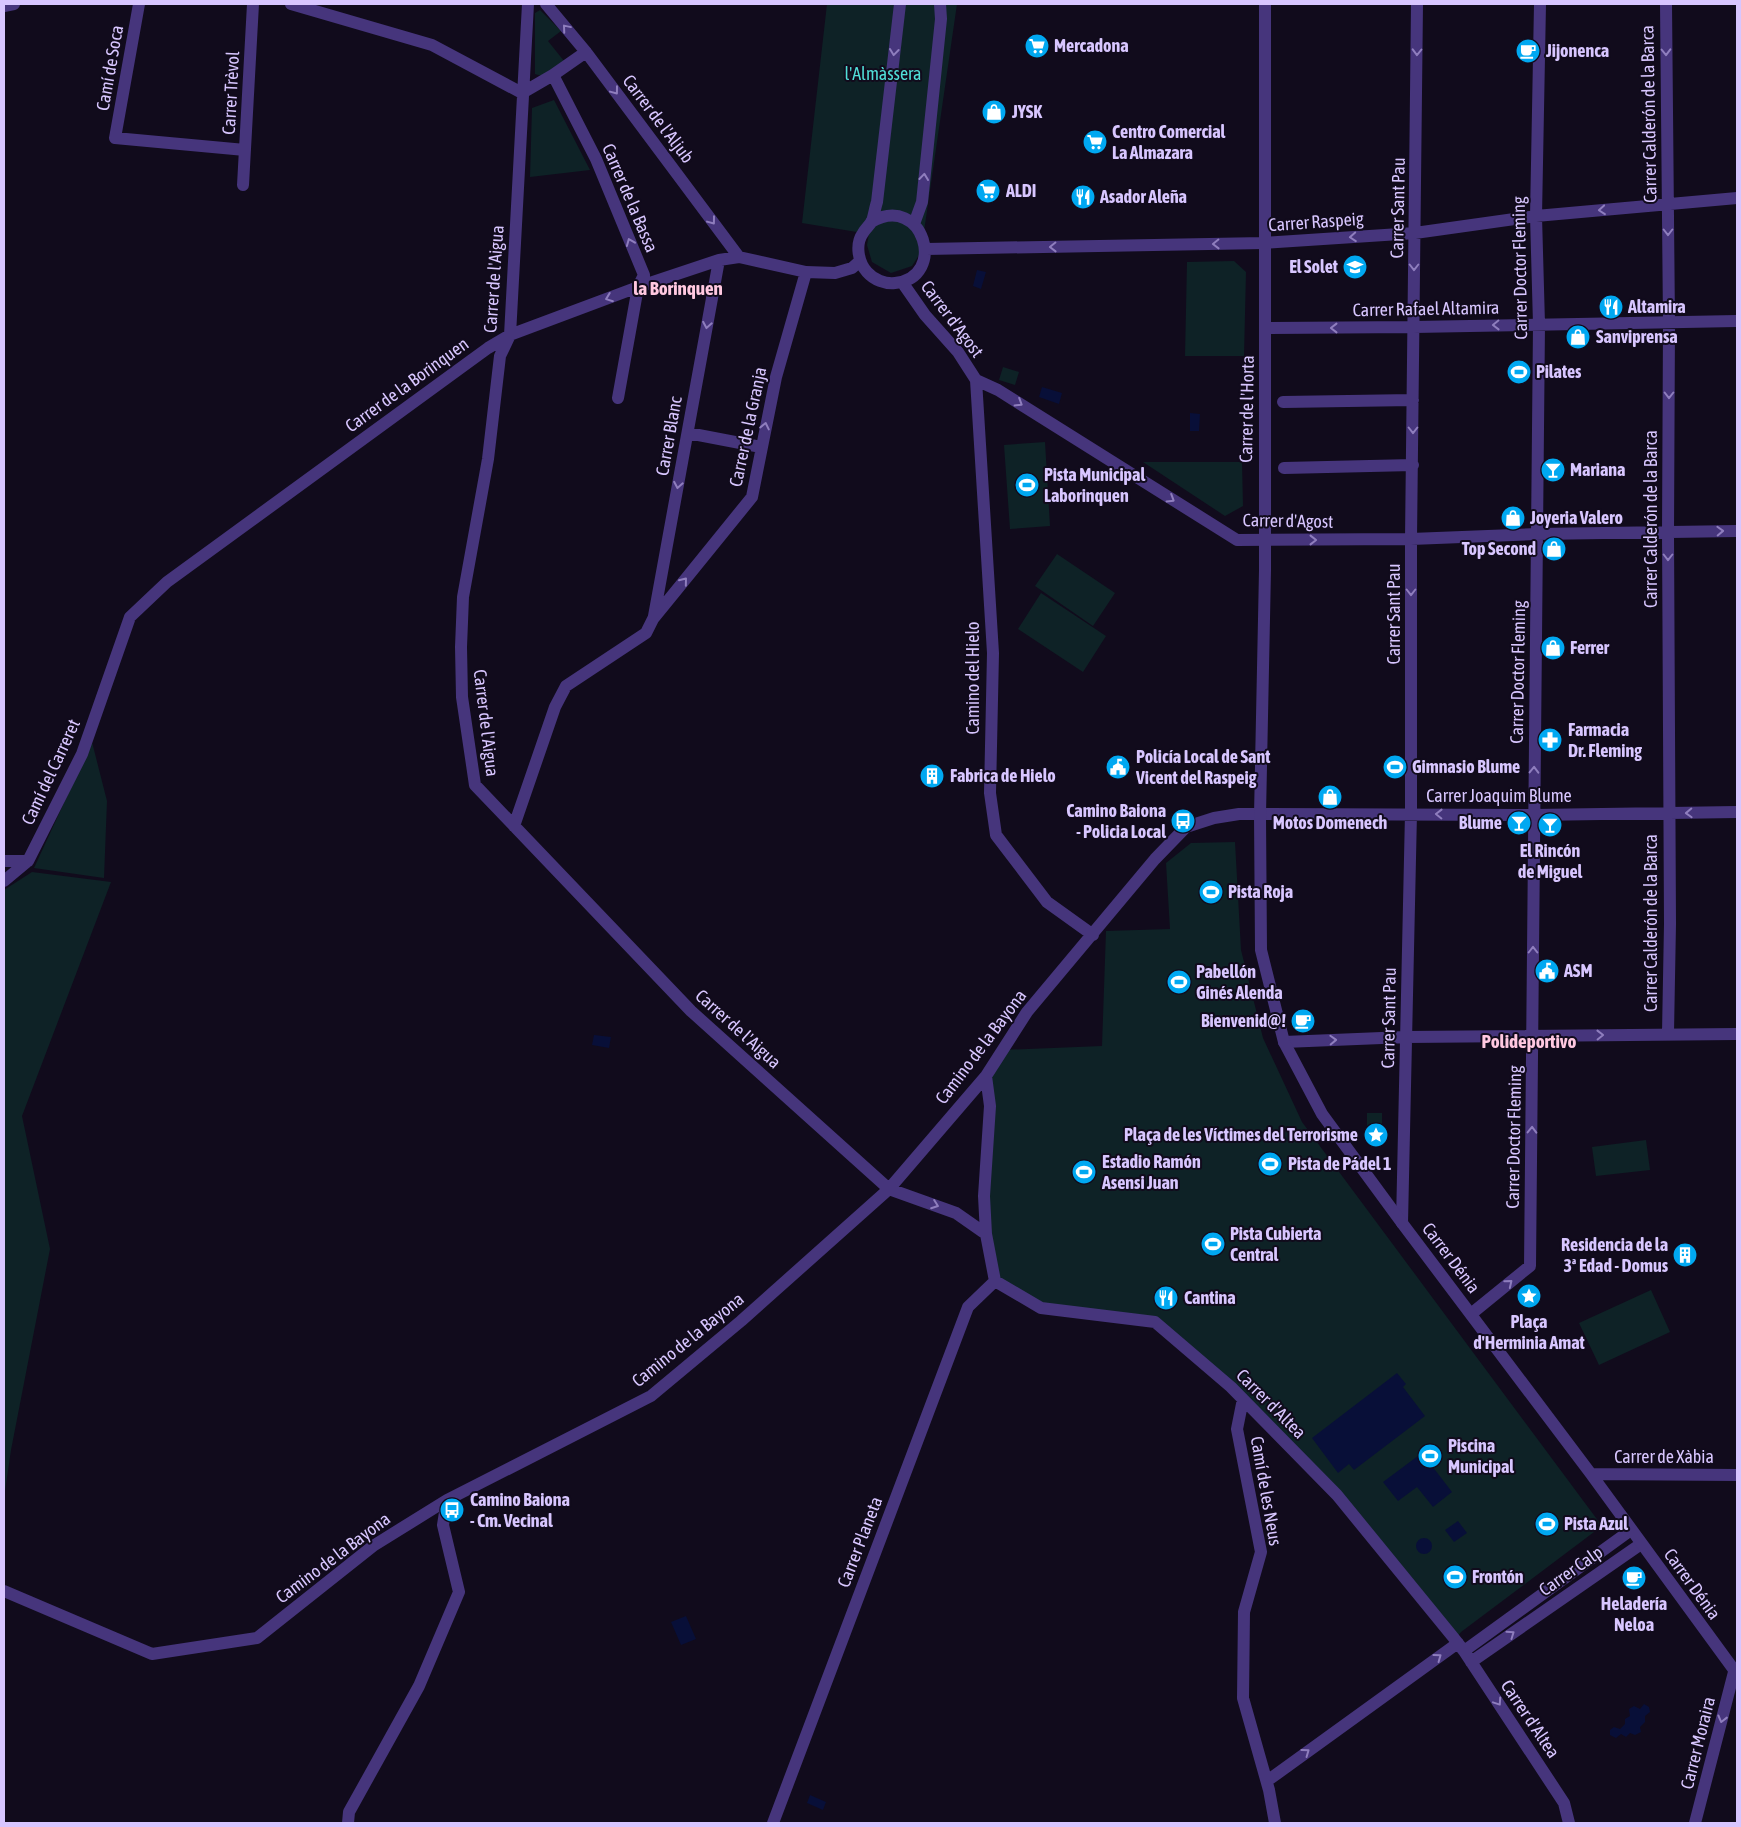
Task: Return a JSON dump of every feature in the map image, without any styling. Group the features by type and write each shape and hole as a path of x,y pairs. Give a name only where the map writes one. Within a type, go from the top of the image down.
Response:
{"street":[{"path":"4,6 14,4"},
{"name":"Camí de Soca","path":"139,4 115,138 245,150"},
{"name":"Carrer Trèvol","path":"243,185 253,4"},
{"path":"291,4 432,45 522,93 553,75 586,52"},
{"name":"Carrer de l'Aigua","path":"528,4 510,335 500,356 488,459 463,598 461,647 462,697 474,785 691,1012 889,1188"},
{"name":"Carrer de l'Aljub","path":"546,4 586,52 739,257"},
{"path":"871,222 886,216 902,217 914,224 924,239 926,249 924,261 918,271 902,282 894,283 875,279 867,272 860,261 858,246 862,234 871,222 877,202 900,4"},
{"path":"914,224 922,202 941,19 940,4"},
{"name":"Carrer de l'Horta","path":"1260,814 1264,540 1265,4"},
{"name":"Carrer Sant Pau","path":"1402,1223 1411,813 1411,540 1417,4"},
{"name":"Carrer Doctor Fleming","path":"1471,1314 1530,1266 1539,324 1536,216 1540,4"},
{"name":"Carrer Calderón de la Barca","path":"1666,4 1669,323 1670,924 1668,1033"},
{"name":"Carrer de la Bassa","path":"553,75 596,159 644,275 638,286 618,398"},
{"name":"Carrer Raspeig","path":"926,249 1264,243 1415,233 1536,216 1737,198"},
{"name":"Carrer de la Borinquen","path":"130,617 167,582 488,348 510,335 638,286 719,260 739,257 806,272 835,274 852,268 860,261"},
{"name":"Carrer Blanc","path":"654,619 719,260"},
{"name":"Carrer de la Granja","path":"514,826 555,708 566,686 646,633 654,619 752,497 776,377 806,272"},
{"name":"Carrer d'Agost","path":"902,282 925,315 958,352 976,380 998,390 1237,540 1411,540 1537,534 1737,531"},
{"name":"Carrer Rafael Altamira","path":"1265,328 1669,323 1737,320"},
{"name":"Camino del Hielo","path":"976,380 993,653 990,793 996,835 1048,902 1093,935"},
{"path":"1283,402 1413,400"},
{"path":"688,433 761,447"},
{"path":"1284,468 1412,465"},
{"name":"Camí del Carreret","path":"28,861 82,754 130,617"},
{"name":"Carrer Joaquim Blume","path":"1260,814 1411,813 1534,815 1737,812"},
{"name":"Camino de la Bayona","path":"4,1591 152,1654 257,1638 373,1546 447,1500 651,1396 742,1321 889,1188 986,1076 1026,1012 1093,935 1155,859 1186,827 1214,818 1239,814 1260,814"},
{"name":"Carrer Dénia","path":"1260,814 1261,950 1284,1042 1322,1114 1591,1474 1736,1673"},
{"path":"4,861 28,861"},
{"path":"4,881 28,861"},
{"path":"1284,1042 1406,1037 1533,1037 1668,1033 1737,1034"},
{"path":"986,1076 990,1106 984,1196 986,1234 995,1281"},
{"path":"889,1188 956,1213 986,1234"},
{"name":"Carrer d'Altea","path":"995,1281 1041,1308 1155,1322 1232,1387 1337,1495 1461,1647 1564,1803 1569,1823"},
{"name":"Carrer Planeta","path":"773,1823 968,1307 995,1281"},
{"name":"Camí de les Neus","path":"1243,1399 1237,1429 1261,1552 1244,1612 1243,1698 1267,1781 1275,1823"},
{"name":"Carrer de Xàbia","path":"1591,1474 1737,1475"},
{"path":"348,1823 349,1812 419,1686 459,1592 444,1525 447,1500"},
{"name":"Carrer Calp","path":"1267,1781 1631,1530"},
{"name":"Carrer Calp","path":"1471,1662 1641,1544"},
{"name":"Carrer Moraira","path":"1695,1823 1736,1673"}],"green space":[{"name":"l'Almàssera","path":"827,4 957,4 921,252 912,266 891,273 872,262 867,245 869,234 802,223"},
{"path":"540,10 561,31 548,41 564,61 542,76 535,74 535,13"},
{"path":"554,100 590,170 530,177 532,108"},
{"path":"1234,261 1246,272 1244,356 1185,356 1187,262"},
{"path":"1003,367 1019,372 1015,385 999,380"},
{"name":"Pista Municipal Laborinquen","path":"1045,442 1050,526 1010,529 1004,445"},
{"path":"1143,462 1242,462 1243,506 1225,516"},
{"path":"1057,554 1115,593 1093,626 1035,586"},
{"path":"1041,593 1106,636 1083,672 1018,629"},
{"path":"92,742 107,801 104,878 34,868"},
{"path":"1235,842 1241,950 1263,1038 1302,1122 1602,1526 1458,1636 1337,1495 1155,1322 1041,1308 995,1281 986,1234 986,1076 1002,1050 1102,1046 1106,931 1170,929 1166,863 1191,843"},
{"path":"32,872 111,882 22,1116 50,1249 11,1450 4,1498 4,890"},
{"path":"1367,1113 1382,1113 1382,1141 1367,1141"},
{"path":"1646,1140 1650,1170 1596,1176 1592,1147"},
{"path":"1651,1290 1670,1332 1599,1365 1579,1323"}],"shaded area":[{"path":"977,270 986,272 981,289 973,286"},
{"path":"1042,387 1062,393 1059,404 1039,397"},
{"path":"1190,413 1200,414 1199,431 1190,431"},
{"path":"594,1035 611,1037 609,1048 592,1045"},
{"path":"1397,1373 1406,1384 1403,1387 1425,1416 1354,1470 1349,1464 1338,1473 1312,1438"},
{"path":"1422,1453 1452,1492 1433,1507 1417,1487 1398,1501 1383,1482"},
{"path":"1458,1521 1467,1533 1454,1542 1445,1530"},
{"path":"1424,1538 1432,1546 1424,1554 1416,1546"},
{"path":"686,1616 696,1639 681,1645 671,1622"},
{"path":"1644,1704 1649,1707 1650,1712 1645,1716 1645,1722 1640,1727 1641,1732 1635,1735 1630,1733 1626,1737 1621,1734 1616,1738 1610,1735 1610,1730 1614,1727 1620,1729 1625,1724 1625,1719 1630,1716 1629,1709 1634,1706 1640,1709"},
{"path":"810,1795 826,1802 823,1810 807,1803"}],"place":[{"name":"Mercadona","path":"1037,46"},
{"name":"Jijonenca","path":"1528,51"},
{"name":"JYSK","path":"994,112"},
{"name":"Centro Comercial La Almazara","path":"1095,142"},
{"name":"ALDI","path":"988,191"},
{"name":"Asador Aleña","path":"1083,197"},
{"name":"El Solet","path":"1355,267"},
{"name":"Altamira","path":"1611,307"},
{"name":"Sanviprensa","path":"1578,337"},
{"name":"Pilates","path":"1519,372"},
{"name":"Mariana","path":"1553,470"},
{"name":"Pista Municipal Laborinquen","path":"1027,485"},
{"name":"Joyeria Valero","path":"1513,518"},
{"name":"Top Second","path":"1554,549"},
{"name":"Ferrer","path":"1553,648"},
{"name":"Farmacia Dr. Fleming","path":"1550,740"},
{"name":"Policía Local de Sant Vicent del Raspeig","path":"1118,767"},
{"name":"Gimnasio Blume","path":"1395,767"},
{"name":"Fabrica de Hielo","path":"932,776"},
{"name":"Motos Domenech","path":"1330,797"},
{"name":"Camino Baiona - Policia Local","path":"1183,821"},
{"name":"Blume","path":"1519,823"},
{"name":"El Rincón de Miguel","path":"1550,825"},
{"name":"Pista Roja","path":"1211,892"},
{"name":"ASM","path":"1547,971"},
{"name":"Pabellón Ginés Alenda","path":"1179,982"},
{"name":"Bienvenid@!","path":"1303,1021"},
{"name":"Plaça de les Víctimes del Terrorisme","path":"1376,1135"},
{"name":"Pista de Pádel 1","path":"1270,1164"},
{"name":"Estadio Ramón Asensi Juan","path":"1084,1172"},
{"name":"Pista Cubierta Central","path":"1213,1244"},
{"name":"Residencia de la 3ª Edad - Domus","path":"1685,1255"},
{"name":"Plaça d'Herminia Amat","path":"1529,1296"},
{"name":"Cantina","path":"1166,1298"},
{"name":"Piscina Municipal","path":"1430,1456"},
{"name":"Camino Baiona - Cm. Vecinal","path":"452,1510"},
{"name":"Pista Azul","path":"1547,1524"},
{"name":"Frontón","path":"1455,1577"},
{"name":"Heladería Neloa","path":"1634,1578"}],"district":[{"name":"la Borinquen","path":"678,288"},
{"name":"Polideportivo","path":"1529,1041"}]}
